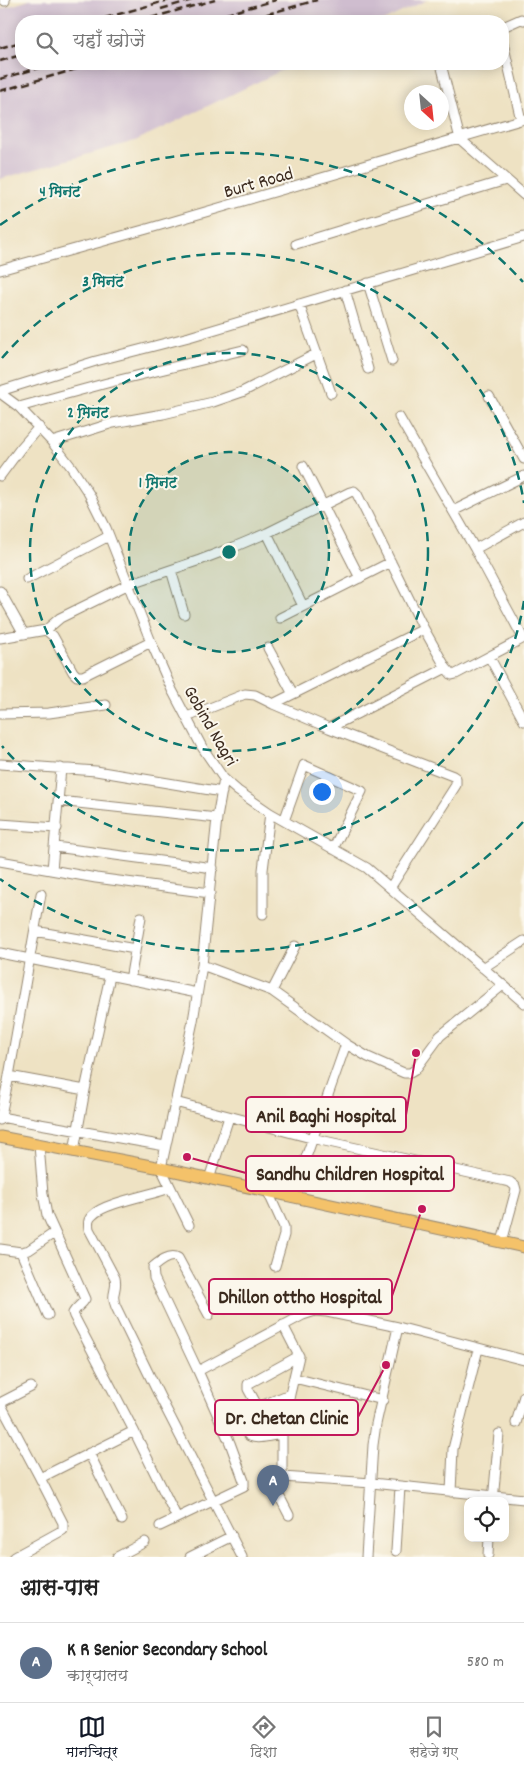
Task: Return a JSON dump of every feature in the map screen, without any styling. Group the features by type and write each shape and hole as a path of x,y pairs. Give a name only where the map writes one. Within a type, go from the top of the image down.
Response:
{"main road":[{"path":"0,1137 160,1168 524,1247"}],"street":[{"path":"509,24 521,19 524,20"},
{"path":"509,66 523,120"},
{"path":"443,70 460,139 524,195"},
{"name":"Burt Road","path":"0,270 523,120"},
{"path":"296,244 506,180"},
{"path":"1,396 88,363 180,340 524,237"},
{"path":"368,283 392,361"},
{"path":"345,290 368,370"},
{"path":"298,304 331,393"},
{"path":"19,407 243,350"},
{"path":"52,442 113,423 163,414 228,397 269,379 316,354"},
{"name":"Gobind Nagri","path":"1,396 19,407 39,427 90,494 129,584 151,642 202,747 224,779 270,813 367,868 524,1003"},
{"path":"489,396 524,459"},
{"path":"0,638 46,630 60,618 129,584 268,533 354,491 448,672 456,674 490,658 524,638 399,417"},
{"path":"0,476 39,427"},
{"path":"303,466 360,578"},
{"path":"453,511 524,476"},
{"path":"475,549 524,522"},
{"path":"268,533 303,606"},
{"path":"27,579 109,536"},
{"path":"280,618 391,562"},
{"path":"171,570 184,614"},
{"path":"0,591 24,634"},
{"path":"273,704 424,629"},
{"path":"46,630 53,636 77,676 83,676 151,642"},
{"path":"268,648 293,694"},
{"path":"490,658 524,721"},
{"path":"328,728 446,668"},
{"path":"187,717 245,694 254,695 328,728 454,776 456,778 456,785 390,888"},
{"path":"0,714 49,713 106,705"},
{"path":"0,764 105,773 222,792"},
{"path":"284,821 304,765 362,791 333,849"},
{"path":"52,870 61,768"},
{"path":"189,1224 160,1168 193,1021 202,965 217,818 224,779"},
{"path":"59,801 217,818"},
{"path":"263,914 263,870 270,813"},
{"path":"0,824 57,828"},
{"path":"55,847 213,868"},
{"path":"0,861 96,878 210,892"},
{"path":"41,894 0,1118 165,1146"},
{"path":"130,980 141,917"},
{"path":"35,931 135,949"},
{"path":"483,968 524,941"},
{"path":"272,991 295,946"},
{"path":"0,953 197,993"},
{"path":"202,965 272,991 346,1044 404,1073 410,1073 415,1070 440,1036 504,985"},
{"path":"74,1151 85,1090 110,976"},
{"path":"292,1197 311,1138 346,1044"},
{"path":"9,1076 85,1090"},
{"path":"175,1102 311,1138 513,1183 516,1190 502,1242"},
{"path":"209,1179 229,1117"},
{"path":"39,1145 43,1194 47,1215 84,1294 85,1299 75,1310 74,1316 134,1430 177,1518"},
{"path":"170,1188 107,1207 91,1216 88,1222 89,1229 115,1278 116,1284 113,1294 116,1307 242,1557"},
{"path":"268,1192 284,1227 275,1266"},
{"path":"0,1249 21,1252 28,1250 54,1233"},
{"path":"21,1252 48,1315"},
{"path":"160,1526 243,1487 245,1484 230,1443 154,1278 153,1267 170,1256 178,1258 210,1316"},
{"path":"198,1371 282,1325 315,1311 398,1327 524,1360"},
{"path":"282,1325 299,1356 282,1434 282,1477"},
{"path":"366,1557 373,1445 398,1327"},
{"path":"451,1492 453,1448 478,1349"},
{"path":"258,1406 248,1389 248,1384 299,1356"},
{"path":"294,1378 382,1400"},
{"path":"14,1557 63,1530 63,1523 0,1403 31,1386"},
{"path":"282,1434 252,1438 247,1435 243,1428 242,1417 258,1406 290,1394"},
{"path":"516,1423 524,1396"},
{"path":"40,1478 134,1430"},
{"path":"493,1497 499,1434"},
{"path":"88,1453 122,1520"},
{"path":"289,1515 272,1482 274,1478 372,1483 486,1497"},
{"path":"396,1551 400,1487"},
{"path":"509,1499 524,1499"},
{"path":"190,1557 232,1536"},
{"path":"117,1557 145,1542"},
{"path":"488,1555 490,1542"}],"shaded area":[{"path":"30,0 427,0 396,15 15,15 15,70 283,70 135,141 0,179 0,9"}],"railway":[{"path":"115,15 169,0"},
{"path":"161,9 192,0"},
{"path":"161,15 215,0"},
{"path":"223,15 276,0"},
{"path":"264,15 317,0"},
{"path":"0,48 15,44"},
{"path":"0,61 15,57"},
{"path":"0,79 32,70"},
{"path":"0,91 73,70"}],"place":[{"name":"Anil Baghi Hospital","path":"416,1053"},
{"name":"Sandhu Children Hospital","path":"187,1157"},
{"name":"Dhillon ottho Hospital","path":"422,1209"},
{"name":"Dr. Chetan Clinic","path":"386,1365"},
{"name":"K R Senior Secondary School","path":"273,1506"}]}
